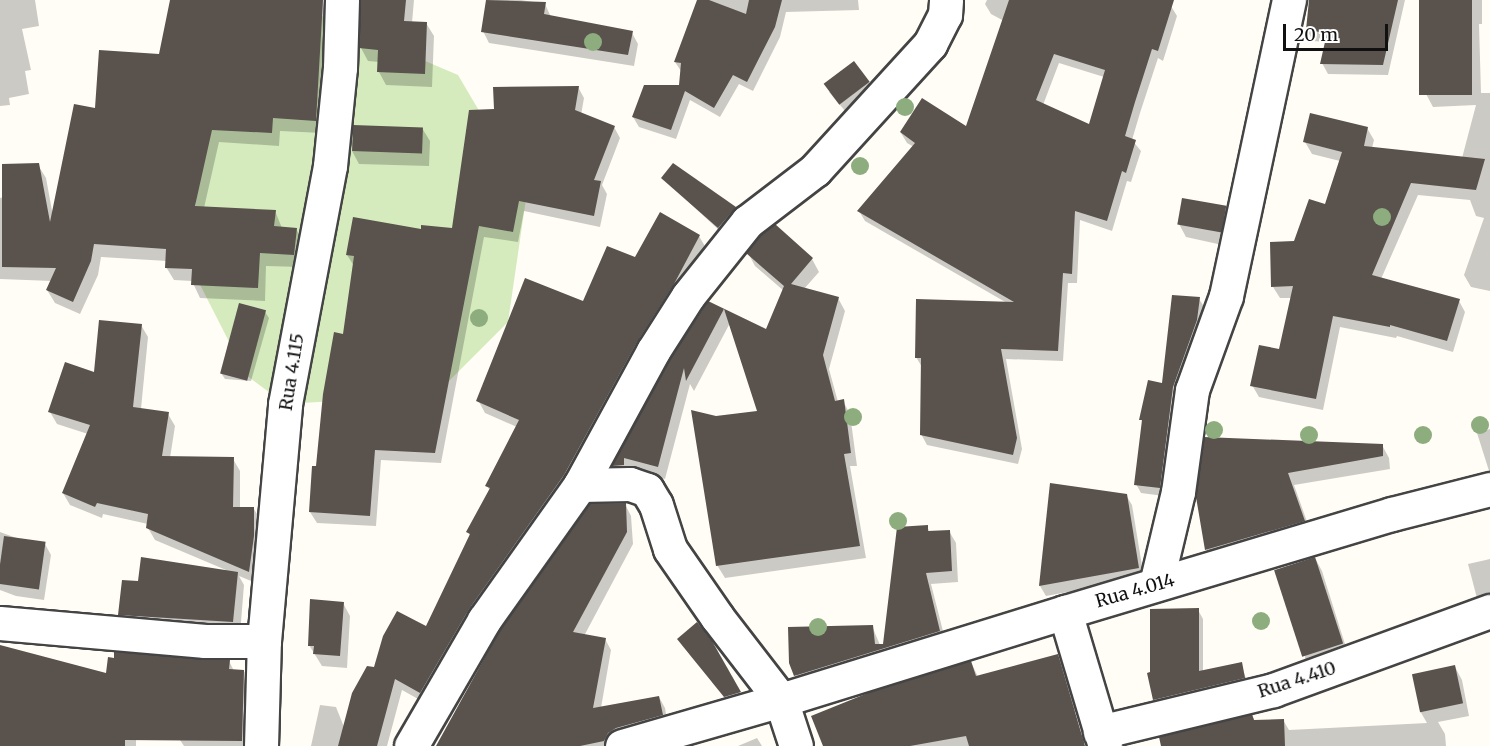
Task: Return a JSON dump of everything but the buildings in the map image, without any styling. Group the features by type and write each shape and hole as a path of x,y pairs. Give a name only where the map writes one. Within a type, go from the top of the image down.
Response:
{"street":[{"name":"Rua 4.115","path":"261,746 264,641 285,404 330,166 340,68 342,0"},
{"path":"411,746 484,620 580,485 653,351 688,296 747,222 815,170 930,44 945,15 946,0"},
{"path":"1156,584 1178,492 1192,390 1226,296 1289,0"},
{"path":"580,485 630,484 647,490 656,505 670,549 717,617 781,700 796,746"},
{"name":"Rua 4.014","path":"622,746 781,700 1392,514 1490,489"},
{"name":"Rua 4.410","path":"1102,739 1274,690 1490,611"},
{"path":"1065,612 1102,739"},
{"path":"0,623 206,641 264,641"}],"green space":[{"path":"314,7 324,18 458,75 527,192 508,322 435,395 285,404 246,375 192,269 196,201 210,128"}]}
